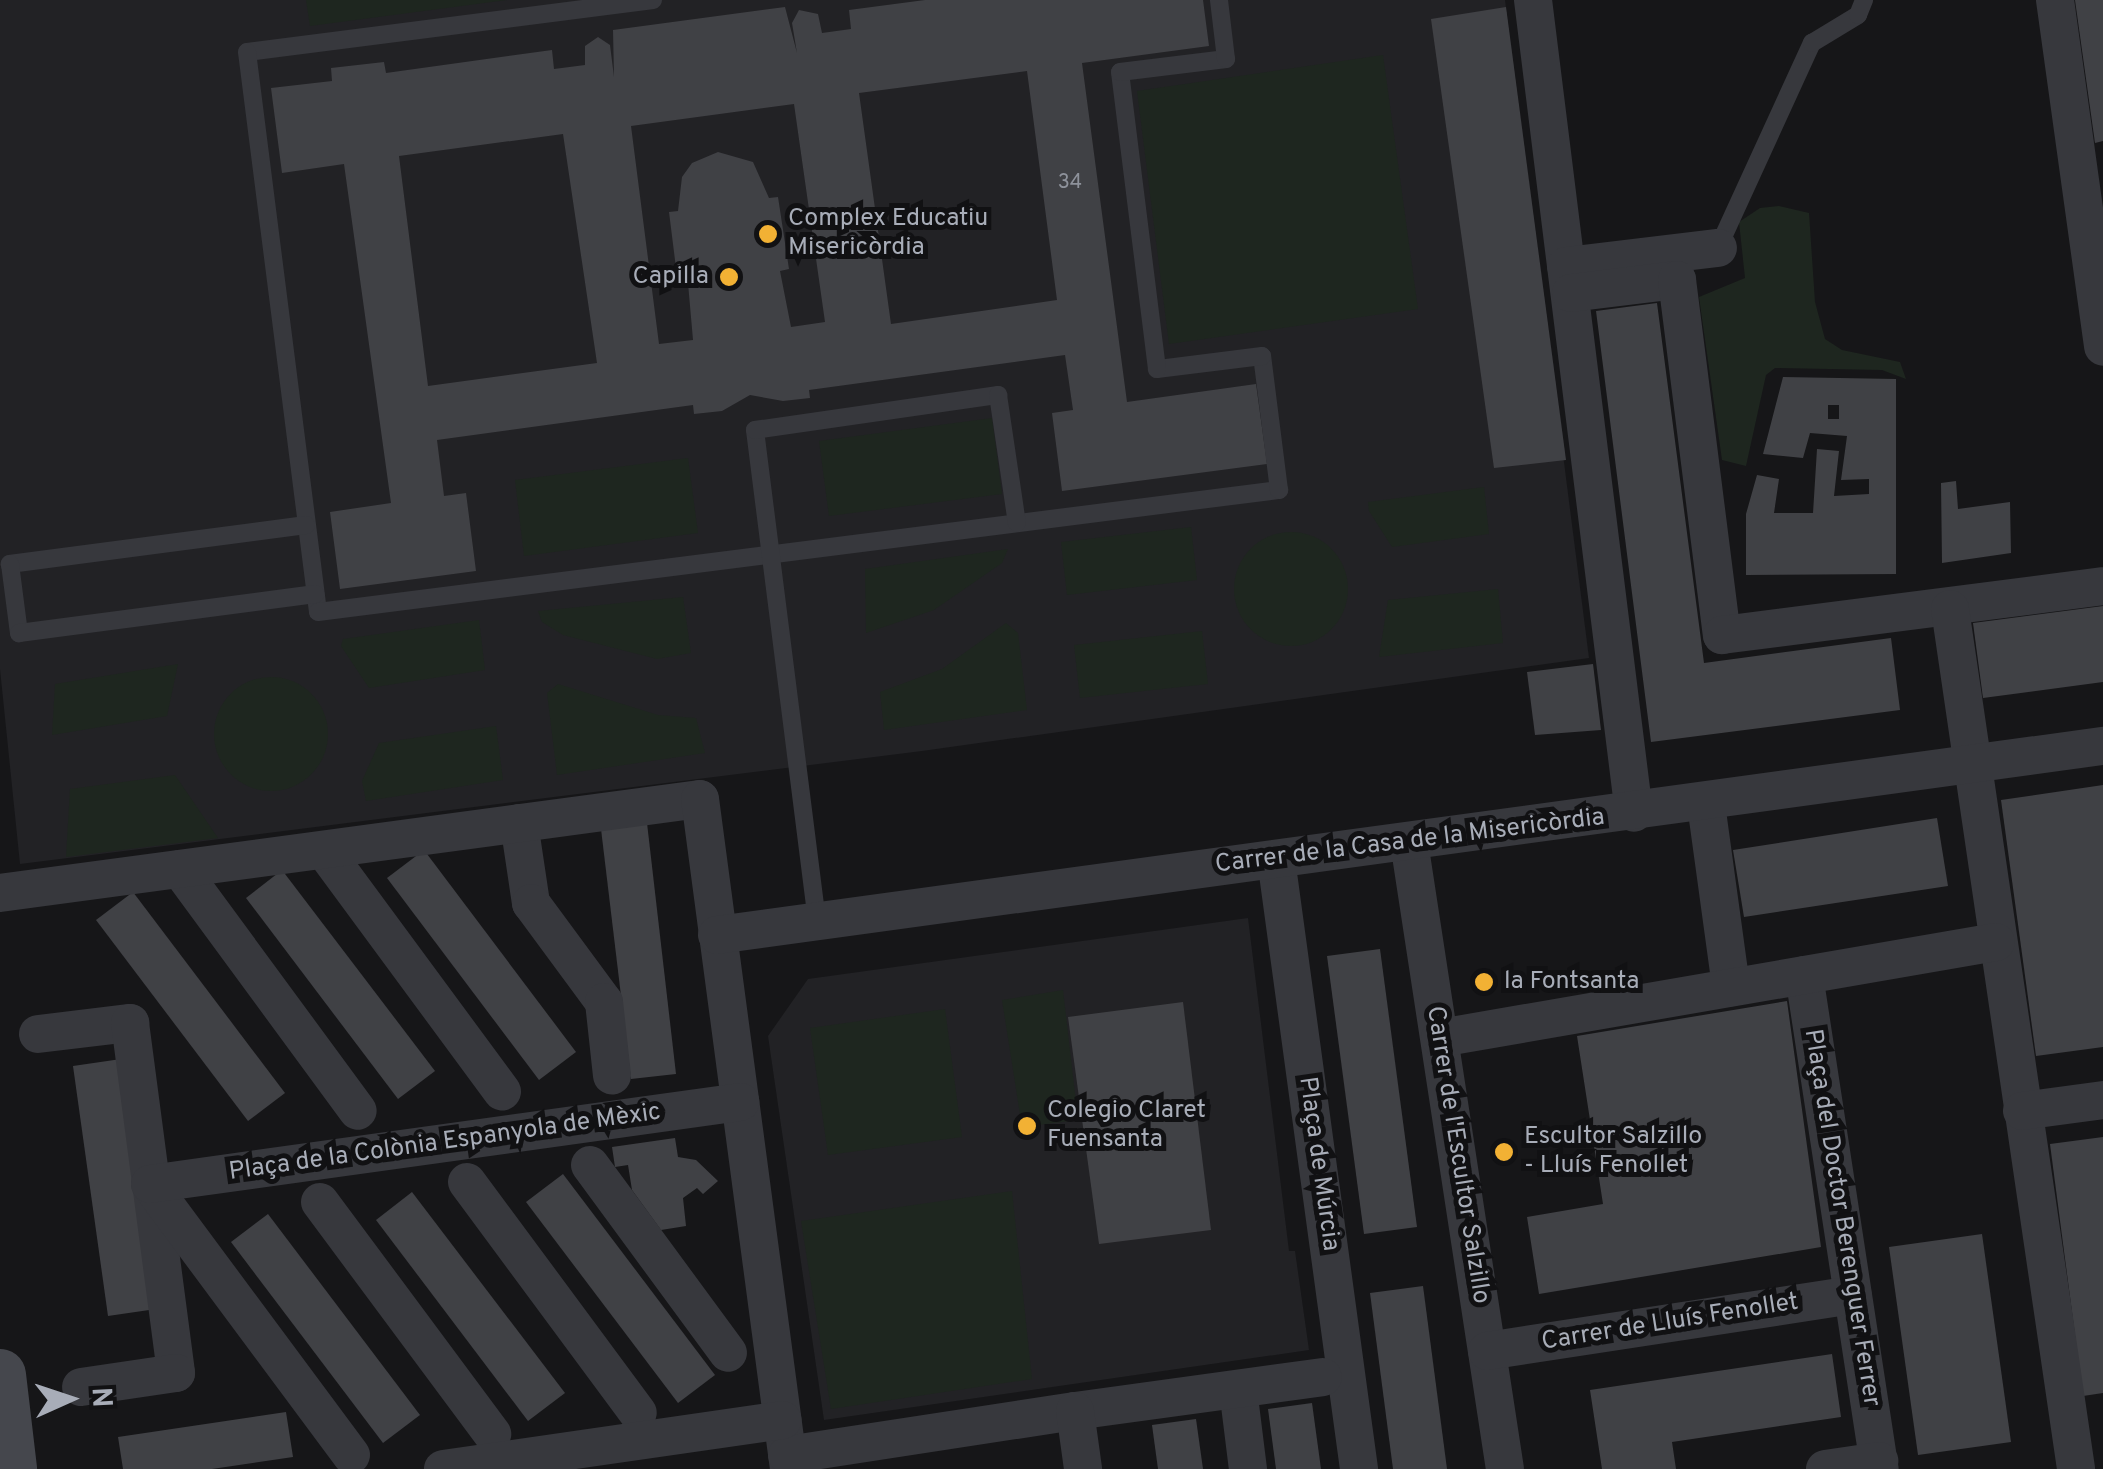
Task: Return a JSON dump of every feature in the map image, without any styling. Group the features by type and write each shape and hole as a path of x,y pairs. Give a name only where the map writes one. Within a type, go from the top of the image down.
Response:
{"main road":[{"path":"0,1374 11,1469"}],"street":[{"path":"1533,0 1634,813"},
{"path":"2056,0 2093,200 2103,348"},
{"path":"1568,280 1718,248"},
{"path":"1568,280 1677,280 1722,634 1950,609 2103,586"},
{"path":"1950,609 1969,764 2022,1111 2084,1453"},
{"name":"Carrer de la Casa de la Misericòrdia","path":"717,935 1706,804 2103,746"},
{"path":"0,893 700,799 786,1448"},
{"path":"1706,804 1731,987"},
{"name":"Plaça de la Colònia Espanyola de Mèxic","path":"519,823 530,903 604,1002 612,1076"},
{"name":"Carrer de l'Escultor Salzillo","path":"1409,842 1505,1469"},
{"name":"Plaça de la Colònia Espanyola de Mèxic","path":"324,850 502,1092"},
{"name":"Plaça de Múrcia","path":"1276,859 1359,1469"},
{"name":"Plaça de la Colònia Espanyola de Mèxic","path":"180,869 358,1111"},
{"path":"1440,1038 1996,942"},
{"name":"Plaça del Doctor Berenguer Ferrer","path":"1804,975 1879,1465 1826,1469"},
{"path":"38,1034 130,1022 176,1373 82,1387"},
{"path":"2022,1111 2103,1100"},
{"name":"Plaça de la Colònia Espanyola de Mèxic","path":"150,1184 740,1102"},
{"name":"Plaça de la Colònia Espanyola de Mèxic","path":"590,1166 728,1353"},
{"name":"Plaça de la Colònia Espanyola de Mèxic","path":"467,1182 638,1413"},
{"path":"150,1184 351,1454"},
{"name":"Plaça de la Colònia Espanyola de Mèxic","path":"320,1202 492,1434"},
{"name":"Carrer de Lluís Fenollet","path":"1487,1351 1852,1295"},
{"path":"446,1469 786,1448 1322,1377"},
{"path":"1238,1389 1248,1469"},
{"path":"1075,1411 1083,1469"}],"lane":[{"path":"653,0 247,52 318,612 1278,490 1262,356 1157,369 1120,72 1226,59 1219,0"},
{"path":"1718,248 1812,44 1858,15 1864,0"},
{"path":"817,921 755,430 998,394 1018,523"},
{"path":"306,525 10,564 19,633 315,594"}],"shaded area":[{"name":"Complex Educatiu Misericòrdia","path":"0,0 1505,0 1589,658 922,751 20,864 0,669"},
{"path":"306,0 507,0 310,26"},
{"path":"1383,55 1418,309 1169,344 1137,91"},
{"path":"1779,206 1809,213 1815,302 1825,339 1842,350 1900,362 1906,379 1882,370 1775,368 1766,375 1746,466 1722,460 1699,297 1745,278 1739,222 1760,208"},
{"path":"992,418 1002,494 829,516 819,441"},
{"path":"688,458 698,533 524,556 515,480"},
{"path":"1484,487 1489,534 1392,547 1369,511 1368,502"},
{"path":"1191,527 1197,580 1067,595 1061,542"},
{"path":"1291,532 1313,536 1331,549 1344,567 1348,589 1344,611 1331,629 1313,642 1291,646 1269,642 1251,629 1238,611 1234,589 1238,567 1251,549 1269,536"},
{"path":"1008,549 1002,563 934,610 866,633 865,569"},
{"path":"1498,589 1503,643 1379,657 1388,600"},
{"path":"683,597 691,653 657,659 563,635 542,622 538,611"},
{"path":"479,620 485,670 369,688 341,646 343,639"},
{"path":"1006,623 1018,633 1027,710 884,730 880,692 942,669"},
{"path":"1202,631 1208,684 1080,698 1074,645"},
{"path":"178,664 167,716 52,735 55,684"},
{"path":"271,677 293,681 311,694 324,712 328,734 324,756 311,774 293,787 271,791 249,787 231,774 218,756 214,734 218,712 231,694 249,681"},
{"path":"558,684 658,715 696,718 705,753 557,775 547,693"},
{"path":"496,726 503,780 366,801 362,781 379,743"},
{"path":"175,775 218,838 66,857 70,789"},
{"name":"Colegio Claret Fuensanta","path":"1248,918 1289,1251 1295,1251 1309,1350 824,1420 768,1036 808,979"},
{"path":"1063,990 1078,1120 1022,1127 1002,1000"},
{"path":"945,1009 962,1137 828,1155 810,1028"},
{"path":"1012,1191 1032,1379 831,1409 801,1221"}],"building":[{"path":"925,0 1203,0 1209,46 1082,63 1127,402 1256,384 1267,464 1062,491 1052,413 1073,410 1065,355 809,390 810,398 783,401 750,395 722,411 694,414 693,405 437,440 444,496 466,493 476,571 340,589 330,512 391,503 344,164 282,173 271,88 332,81 331,68 384,62 386,73 552,50 554,69 585,65 585,46 598,37 610,45 614,77 613,30 785,7 797,53 792,23 799,10 818,14 822,33 851,29 849,10","holes":["1027,71 1057,300 891,324 859,93","794,104 825,322 791,327 780,271 789,269 778,197 769,198 753,162 718,152 692,163 682,177 678,211 669,212 678,284 688,283 693,340 659,344 631,126","563,134 597,363 428,386 399,156"]},
{"path":"2075,0 2103,0 2103,141 2095,143"},
{"path":"1506,7 1566,460 1494,468 1431,19"},
{"path":"1657,303 1704,663 1891,638 1900,710 1651,742 1596,311"},
{"path":"1783,377 1896,379 1896,574 1746,575 1746,514 1757,475 1779,479 1774,513 1813,513 1817,449 1839,451 1834,496 1869,494 1869,479 1841,480 1847,436 1810,433 1803,458 1763,454","holes":["1828,405 1839,405 1839,419 1828,419"]},
{"path":"1956,481 1958,509 2010,502 2011,553 1942,563 1941,483"},
{"path":"2103,606 2103,682 1983,698 1973,623"},
{"path":"1593,664 1601,730 1535,735 1527,672"},
{"path":"2103,785 2103,1047 2036,1056 2001,800"},
{"path":"1937,818 1948,886 1744,917 1733,850"},
{"path":"647,823 676,1074 631,1079 601,829"},
{"path":"424,850 576,1052 539,1080 387,878"},
{"path":"282,870 435,1071 398,1099 246,898"},
{"path":"133,892 285,1093 248,1121 96,920"},
{"path":"1380,949 1417,1227 1364,1234 1327,956"},
{"path":"1787,1001 1821,1247 1539,1294 1527,1217 1603,1204 1577,1036"},
{"path":"1183,1002 1211,1230 1099,1244 1068,1017"},
{"path":"121,1059 156,1309 108,1316 73,1066"},
{"path":"2103,1137 2103,1393 2083,1396 2050,1144"},
{"path":"675,1138 678,1157 696,1160 718,1181 703,1194 697,1188 683,1198 686,1226 661,1230 632,1190 628,1165 615,1167 612,1147"},
{"path":"563,1174 715,1375 678,1403 526,1202"},
{"path":"412,1192 565,1393 528,1421 376,1220"},
{"path":"268,1214 420,1415 383,1443 231,1242"},
{"path":"1982,1234 2011,1442 1918,1455 1889,1247"},
{"path":"1423,1286 1447,1469 1393,1469 1370,1293"},
{"path":"1832,1354 1841,1417 1672,1442 1676,1469 1602,1469 1590,1390"},
{"path":"1312,1403 1321,1469 1276,1469 1268,1409"},
{"path":"286,1412 293,1457 212,1469 123,1469 118,1437"},
{"path":"1196,1419 1203,1469 1158,1469 1152,1425"}],"place":[{"name":"Complex Educatiu Misericòrdia","path":"768,234"},
{"name":"Capilla","path":"729,277"},
{"name":"la Fontsanta","path":"1484,982"},
{"name":"Colegio Claret Fuensanta","path":"1027,1126"},
{"name":"Escultor Salzillo - Lluís Fenollet","path":"1504,1152"}]}
